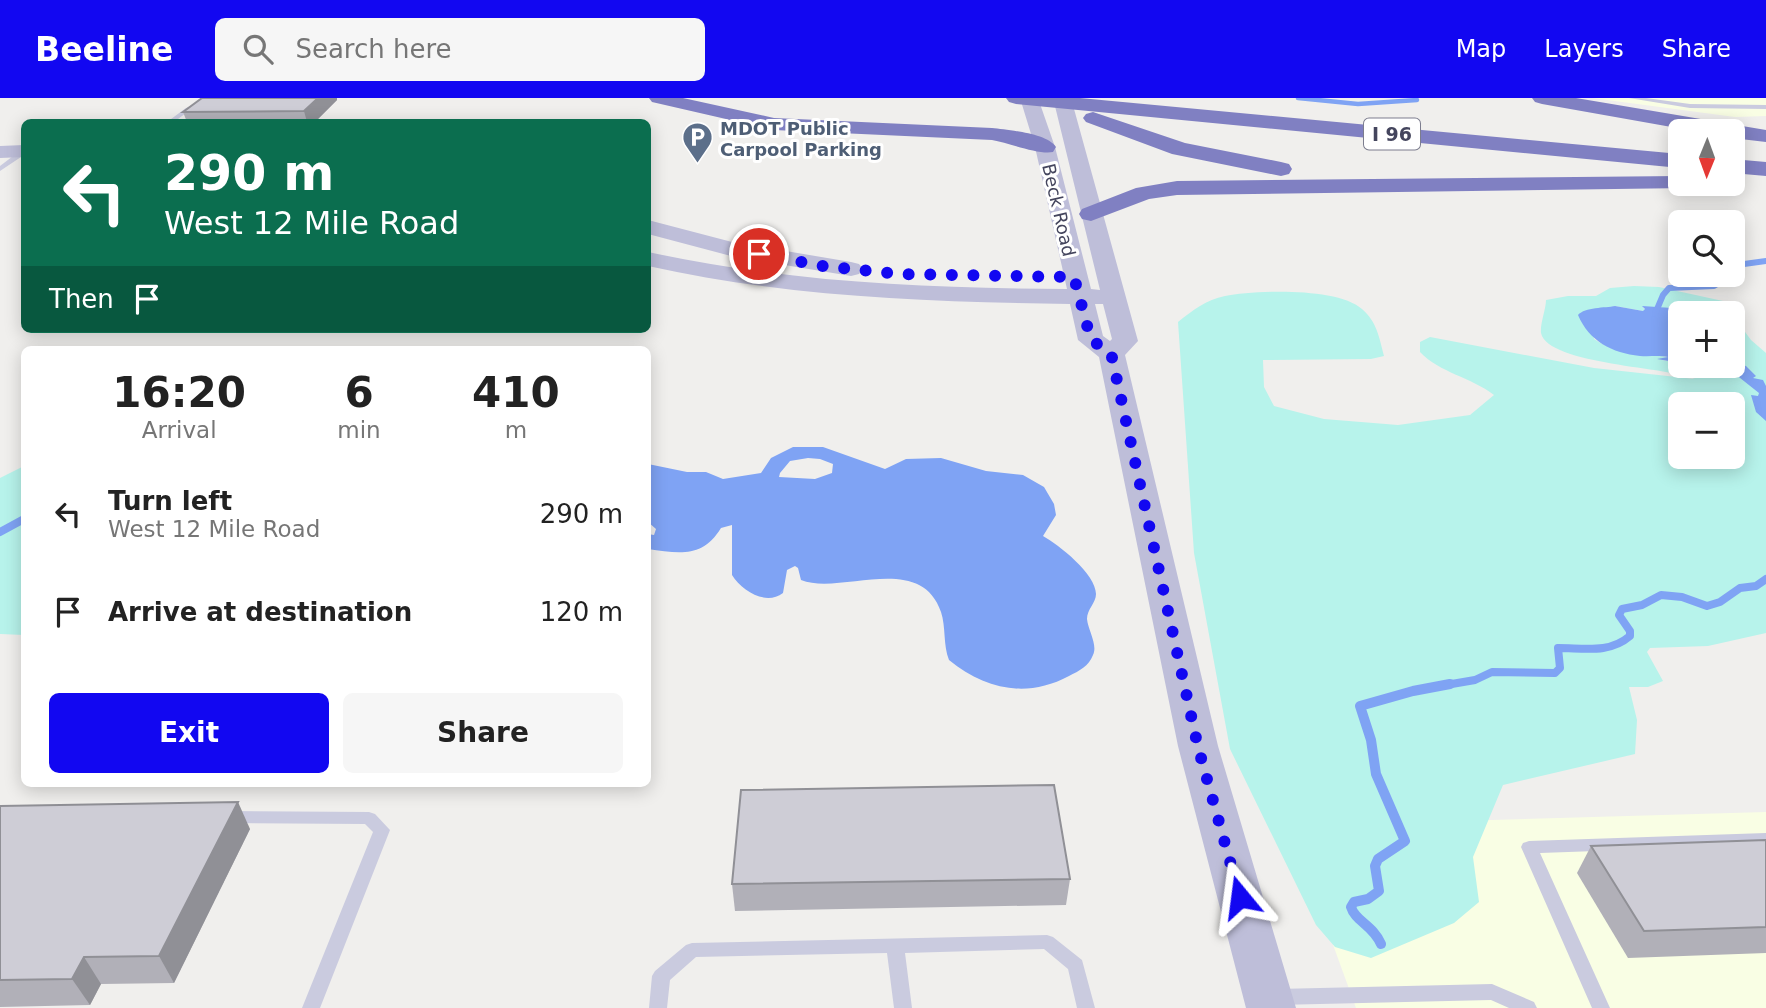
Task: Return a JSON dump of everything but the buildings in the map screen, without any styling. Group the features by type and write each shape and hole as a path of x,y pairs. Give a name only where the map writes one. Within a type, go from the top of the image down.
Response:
{"highway":[{"path":"659,98 734,117 825,128 992,134 1045,146"},
{"name":"I 96","path":"1016,98 1668,160"},
{"name":"I 96","path":"1160,98 1668,144"},
{"path":"1542,98 1668,120"},
{"path":"825,128 922,125 1047,102 1180,149 1236,162 1369,179 1485,184"},
{"path":"1745,133 1766,136"},
{"path":"1745,151 1766,153"},
{"path":"1745,167 1766,169"},
{"path":"1091,214 1144,192 1177,188 1668,183"},
{"path":"1745,183 1766,183"}],"main road":[{"name":"Beck Road","path":"1047,102 1091,214 1112,287 1125,341 1111,353 1091,340 1077,287 1045,146 1047,102"},
{"path":"0,152 21,152"},
{"path":"651,228 731,248 822,266 1077,287"},
{"path":"651,260 701,272 802,286 868,291 1112,287"},
{"path":"1111,353 1198,747 1270,1003"}],"lane":[{"path":"174,119 188,108 214,98"},
{"path":"1632,98 1690,106 1766,107"},
{"path":"0,169 21,154"},
{"path":"207,817 369,818 383,830 311,1008"},
{"path":"1601,1008 1530,847 1766,839"},
{"path":"658,1008 661,976 691,950 1047,942 1076,965 1086,1008"},
{"path":"895,945 903,1008"},
{"path":"1270,1003 1492,992 1528,1008"}],"shaded area":[{"path":"1592,98 1766,98 1766,116 1735,117"},
{"path":"1634,286 1659,287 1723,301 1668,301 1668,309 1643,307 1643,311 1615,306 1601,310 1591,309 1594,339 1612,348 1668,357 1662,360 1668,361 1668,373 1586,358 1549,344 1541,333 1546,300 1568,296 1596,296 1610,288"},
{"path":"1256,292 1296,292 1335,297 1362,309 1374,325 1384,356 1371,359 1263,360 1264,387 1274,406 1324,419 1398,425 1470,415 1494,395 1437,365 1420,352 1420,342 1430,337 1594,368 1695,379 1692,378 1745,378 1745,375 1753,378 1745,367 1745,332 1766,353 1766,633 1708,646 1650,648 1647,652 1663,681 1648,687 1629,687 1637,720 1635,754 1503,785 1473,857 1479,902 1454,923 1371,958 1335,947 1316,925 1230,749 1194,553 1178,322 1212,300"},
{"path":"21,468 21,635 0,634 0,478"},
{"path":"1766,812 1766,1008 1356,1008 1290,826"}],"water":[{"path":"1615,306 1643,311 1645,309 1642,306 1668,308 1668,357 1640,356 1611,349 1588,332 1578,315 1590,309"},
{"path":"1745,366 1756,376 1753,378 1763,380 1766,386 1766,421 1756,412 1751,395 1758,396 1759,393 1740,378 1745,378"},
{"path":"793,447 823,447 885,469 906,459 941,458 986,471 1023,475 1044,487 1054,504 1056,515 1043,536 1076,561 1094,586 1096,597 1087,619 1094,647 1091,659 1083,668 1053,683 1022,689 1006,688 977,678 949,660 941,612 931,594 916,584 898,579 817,583 801,580 795,566 787,570 783,593 769,598 755,595 732,575 732,525 721,528 706,545 689,552 651,549 651,534 654,535 656,529 651,525 651,465 687,472 706,472 723,479 761,473 771,458","holes":["808,458 833,464 832,473 815,479 779,477 790,461"]}],"waterway":[{"path":"1298,98 1358,104 1417,100"},
{"path":"1745,264 1766,261"},
{"path":"1655,314 1669,288 1692,287"},
{"path":"0,532 21,521"},
{"path":"1440,686 1475,680 1492,672 1555,673 1560,668 1558,648 1605,648 1630,636 1630,631 1619,615 1622,609 1642,605 1661,595 1682,597 1707,606 1720,602 1740,588 1756,586 1766,579"},
{"path":"1381,944 1351,907 1354,902 1368,899 1379,891 1375,866 1378,859 1405,841 1376,774 1371,740 1360,706 1450,684"}],"place":[{"name":"MDOT Public Carpool Parking","path":"697,165"}],"route":[{"path":"759,254 822,266 900,274 1074,277 1091,340 1111,353 1198,747 1240,897"}]}
